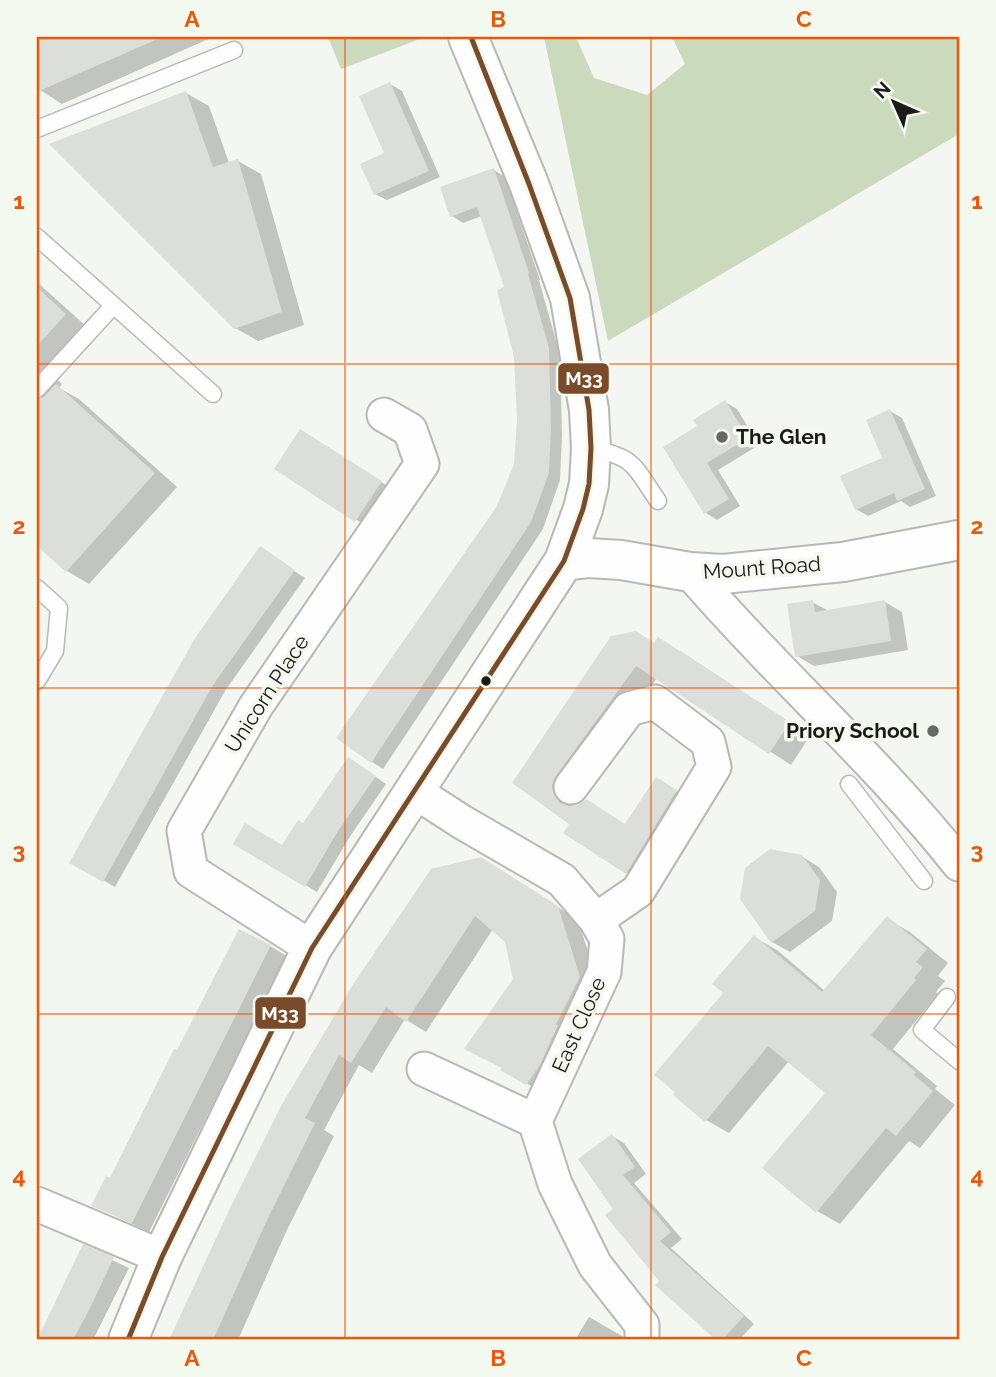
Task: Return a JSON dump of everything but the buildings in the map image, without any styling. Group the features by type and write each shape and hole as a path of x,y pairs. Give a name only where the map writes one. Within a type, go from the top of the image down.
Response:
{"street":[{"path":"128,1340 162,1257 312,948 564,561 583,509 589,484 589,410 570,298 529,184 470,37"},
{"name":"Unicorn Place","path":"312,948 191,871 184,831 256,706 422,464 410,430 384,415"},
{"name":"Mount Road","path":"564,561 589,558 621,560 723,575 843,562 959,540"},
{"path":"690,572 909,831 959,864"},
{"path":"571,786 629,709 655,702 708,742 714,767 638,891 596,920"},
{"name":"East Close","path":"414,791 562,880 596,920 607,939 604,972 535,1121"},
{"path":"425,1069 535,1121 555,1184 596,1265 642,1325 642,1340"},
{"path":"37,1203 162,1257"}],"lane":[{"path":"37,129 234,50"},
{"path":"37,237 213,394"},
{"path":"37,389 113,306"},
{"path":"591,448 619,454 628,459 658,501"},
{"path":"37,588 60,608 55,651 37,681"},
{"path":"849,784 909,831 924,881"},
{"path":"947,997 922,1030 959,1061"}],"green space":[{"path":"328,37 425,37 341,69"},
{"path":"544,37 576,37 594,78 647,95 685,64 672,37 959,37 959,134 608,341"}],"transit line":[{"name":"M33","path":"128,1340 162,1257 312,948 564,561 583,509 589,484 589,410 570,298 471,37"}],"place":[{"name":"The Glen","path":"722,437"},
{"name":"Priory School","path":"933,731"}]}
